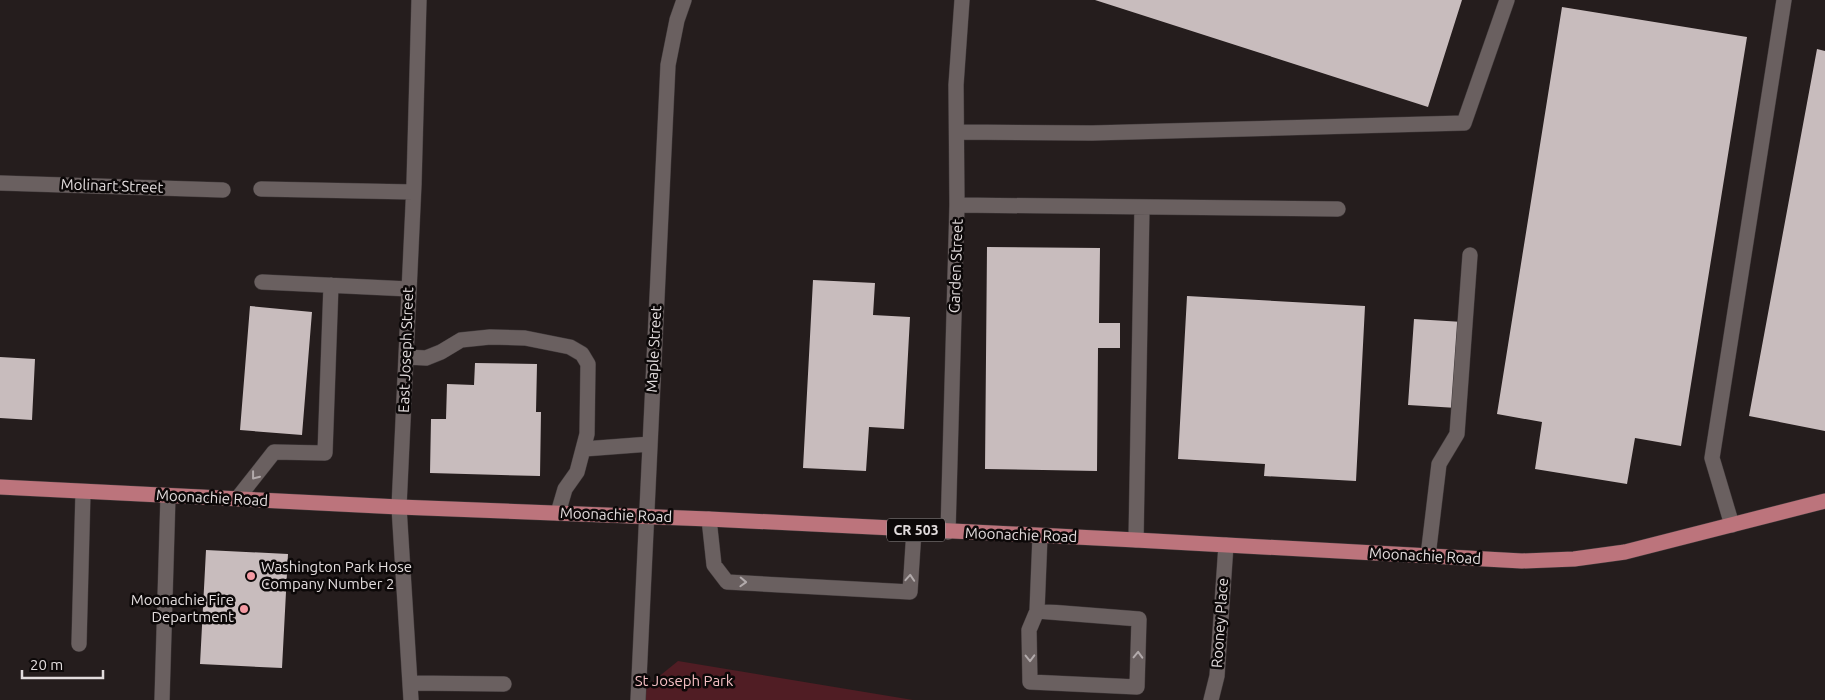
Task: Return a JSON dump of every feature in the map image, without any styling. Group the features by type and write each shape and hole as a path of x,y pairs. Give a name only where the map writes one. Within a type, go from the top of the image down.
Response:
{"main road":[{"name":"Moonachie Road","path":"0,487 399,507 709,519 1522,561 1574,559 1625,552 1825,502"}],"street":[{"name":"East Joseph Street","path":"411,700 399,507 413,192 419,0"},
{"name":"Maple Street","path":"638,700 668,65 677,20 684,0"},
{"name":"Garden Street","path":"948,532 957,205 956,85 962,0"},
{"path":"957,132 1092,132 1464,123 1507,0"},
{"path":"1732,525 1712,458 1784,0"},
{"name":"Molinart Street","path":"0,183 223,190"},
{"path":"262,189 413,192"},
{"path":"957,205 1338,209"},
{"path":"1136,540 1142,207"},
{"path":"1428,556 1439,464 1457,434 1470,255"},
{"path":"262,282 409,289"},
{"path":"237,499 274,452 325,452 331,285"},
{"path":"406,357 426,358 441,352 461,340 490,337 526,338 570,347 582,354 588,364 587,434 578,472 565,489 558,513"},
{"path":"584,449 650,444"},
{"path":"80,644 83,492"},
{"path":"162,700 168,496"},
{"path":"709,519 714,565 727,582 910,592 914,530"},
{"path":"1037,611 1139,619 1137,687 1030,682 1029,630 1037,611 1040,536"},
{"name":"Rooney Place","path":"1212,700 1217,676 1226,545"},
{"path":"410,683 504,684"}],"green space":[{"name":"St Joseph Park","path":"678,661 913,700 630,700"}],"building":[{"path":"1095,0 1462,0 1428,107"},
{"path":"1562,7 1747,37 1681,446 1635,438 1627,484 1535,469 1542,422 1497,414"},
{"path":"1817,49 1825,51 1825,431 1749,416"},
{"path":"987,247 1100,248 1099,323 1120,323 1120,348 1098,348 1097,471 985,469"},
{"path":"813,280 875,283 873,315 910,317 904,429 869,427 866,471 803,468"},
{"path":"1187,296 1365,306 1356,481 1264,476 1265,464 1178,459"},
{"path":"250,306 312,312 302,435 240,430"},
{"path":"1414,319 1463,322 1457,408 1408,405"},
{"path":"0,357 35,359 32,420 0,418"},
{"path":"475,363 537,364 536,412 541,412 540,476 430,473 431,419 446,419 447,384 474,385"},
{"name":"Moonachie Fire Department","path":"206,550 288,554 282,668 200,664"}],"place":[{"name":"Washington Park Hose Company Number 2","path":"251,576"},
{"name":"Moonachie Fire Department","path":"244,609"}]}
